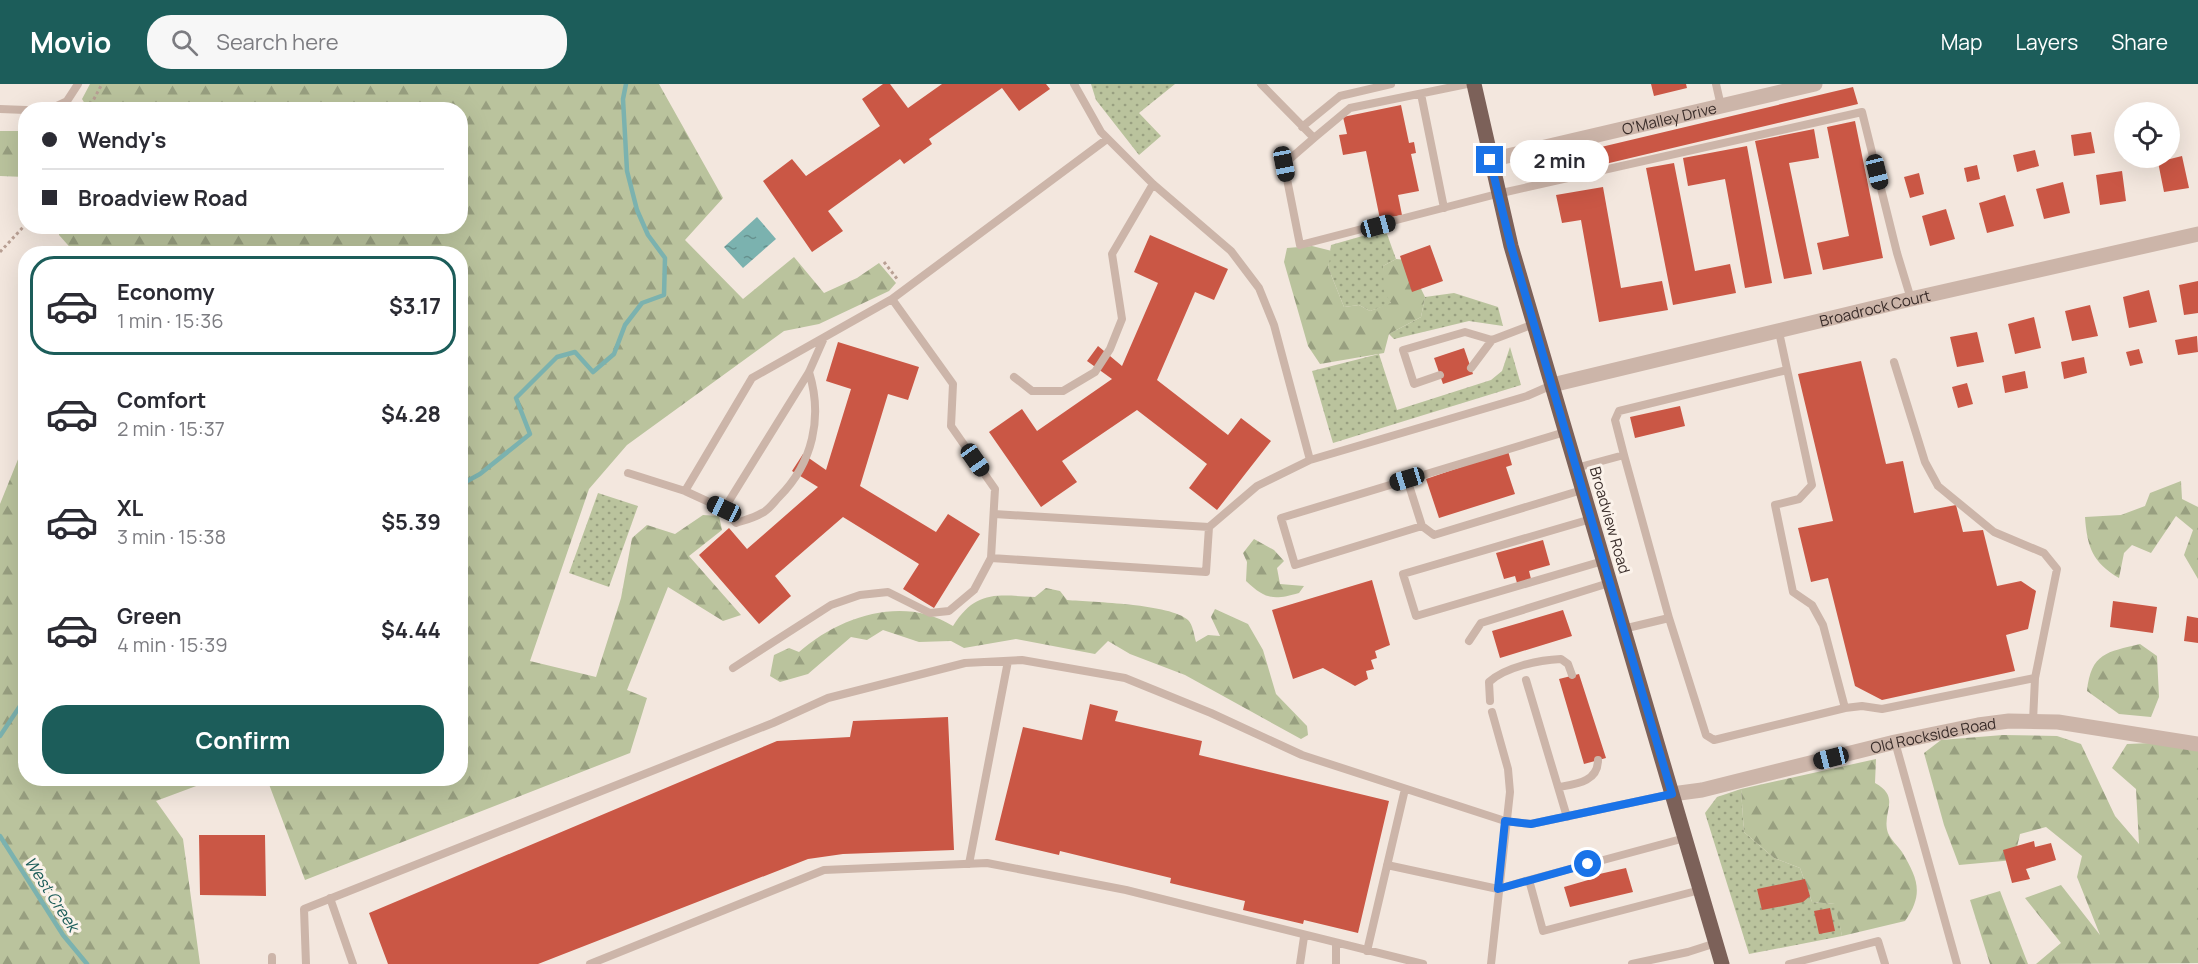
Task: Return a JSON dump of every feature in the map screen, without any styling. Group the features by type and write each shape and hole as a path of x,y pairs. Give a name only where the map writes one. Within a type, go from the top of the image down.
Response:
{"main road":[{"name":"Broadview Road","path":"1474,84 1497,194 1722,964"}],"street":[{"name":"O'Malley Drive","path":"1490,160 1721,106 1769,89 1815,84"},
{"name":"Broadrock Court","path":"1552,385 1911,299 2198,234"},
{"name":"Old Rockside Road","path":"1672,794 1702,790 1895,742 1978,725 2033,721 2198,744"}],"lane":[{"path":"65,102 78,84"},
{"path":"1074,84 1107,139 1153,184 1231,251 1259,288 1274,325 1310,460"},
{"path":"1261,84 1314,138"},
{"path":"1302,126 1340,96 1391,84"},
{"path":"1467,84 1350,108 1284,164 1300,245 1497,194 1862,112 1897,253 1911,299"},
{"path":"1716,84 1721,106"},
{"path":"1421,94 1444,208"},
{"path":"0,109 18,110"},
{"path":"685,491 752,378 892,299 1107,139"},
{"path":"1014,377 1032,391 1063,391 1095,372 1110,349 1122,320 1112,254 1153,184"},
{"path":"733,668 831,605 860,595 888,592 930,613 949,611 974,590 991,558 995,489 951,426 953,384 892,299"},
{"path":"1471,368 1491,340 1534,324"},
{"path":"1440,375 1414,384 1403,350 1465,332 1491,340"},
{"path":"1779,332 1812,485 1799,499 1775,505 1793,591 1812,605 1823,625 1845,708"},
{"path":"724,509 808,372 824,338"},
{"path":"1894,362 1925,462 1938,486 1994,532 2044,553 2057,569 2035,678 2033,721"},
{"path":"1787,370 1619,411 1615,415 1669,618 1706,735 1714,740 1845,708 1862,706 1882,709 2035,678"},
{"path":"628,473 685,491 724,509 736,523 764,513 793,484 809,451 817,422 816,396 808,372"},
{"path":"994,514 1209,527 1257,486 1310,460 1527,396 1552,385"},
{"path":"1422,526 1295,565 1281,518 1565,432"},
{"path":"1576,468 1624,455"},
{"path":"1407,479 1422,526 1434,535 1582,490"},
{"path":"1591,519 1403,574 1416,616 1603,561"},
{"path":"991,558 1206,572 1209,527"},
{"path":"1469,641 1481,623 1610,583"},
{"path":"1623,629 1669,618"},
{"path":"1490,701 1489,682 1496,675 1561,659 1568,664 1572,675"},
{"path":"306,964 304,909 773,723 828,698 965,663 1022,660 1125,678 1302,755 1505,821 1531,824 1672,794"},
{"path":"969,864 1008,661"},
{"path":"1526,680 1567,817"},
{"path":"1491,964 1510,792 1508,769 1492,712"},
{"path":"1895,742 1957,964"},
{"path":"1559,787 1590,779 1598,768 1598,760"},
{"path":"1367,951 1405,789"},
{"path":"1388,865 1498,889 1685,838"},
{"path":"590,964 824,870 969,864 996,865 1126,890 1304,937 1422,964"},
{"path":"1529,880 1543,931 1700,890"},
{"path":"330,898 353,964"},
{"path":"1300,964 1304,937"},
{"path":"1789,964 1878,941 1885,964"},
{"path":"1632,964 1654,962 1716,943"},
{"path":"1336,945 1336,964"}],"path":[{"path":"92,102 102,84"},
{"path":"0,252 18,233"},
{"path":"884,262 898,280"}],"green space":[{"path":"90,84 659,84 723,198 685,240 743,299 794,257 824,293 857,278 879,263 896,283 889,291 819,324 784,331 627,445 589,489 530,661 596,677 621,598 632,538 647,525 675,534 703,515 719,516 722,530 689,556 741,615 723,621 668,587 627,690 647,698 630,753 305,880 270,786 468,786 468,246 69,246 59,234 468,234 468,102 84,102 82,99"},
{"path":"1091,84 1175,84 1139,113 1161,136 1139,155 1096,100"},
{"path":"0,131 18,131 18,177 0,176"},
{"path":"1380,231 1387,234 1396,259 1383,266 1391,304 1370,311 1359,305 1344,307 1328,267 1331,245"},
{"path":"1312,246 1332,251 1328,267 1344,307 1359,305 1370,311 1391,303 1384,291 1383,266 1396,259 1407,260 1425,297 1421,317 1389,334 1384,353 1320,364 1308,346 1284,262 1287,248"},
{"path":"1454,293 1498,307 1503,326 1469,321 1394,339 1389,334 1421,317 1425,297"},
{"path":"1510,347 1521,385 1333,443 1312,371 1379,354 1397,410 1491,380 1502,371"},
{"path":"18,459 18,786 196,786 156,801 183,839 200,964 0,964 0,504"},
{"path":"2181,481 2182,499 2198,507 2198,579 2184,555 2193,530 2176,516 2151,553 2132,545 2124,553 2119,578 2110,572 2093,553 2085,517 2121,515 2145,506 2150,493"},
{"path":"598,493 638,506 609,587 569,573"},
{"path":"1254,539 1274,550 1284,561 1277,568 1280,584 1304,586 1299,593 1271,597 1259,592 1246,581 1247,562 1243,553"},
{"path":"1046,588 1060,591 1067,600 1166,610 1190,622 1196,642 1208,635 1220,636 1211,617 1215,609 1248,624 1263,650 1276,694 1307,726 1308,735 1301,739 1185,675 1130,654 1108,641 1095,654 1016,639 964,648 951,641 919,642 883,630 867,640 851,637 808,674 780,682 770,676 774,655 789,648 799,652 833,628 853,620 894,611 914,612 934,617 953,626 970,606 979,600 998,596 1035,597"},
{"path":"2140,644 2157,656 2159,697 2151,717 2119,714 2087,691 2092,669 2103,656 2118,649"},
{"path":"2003,735 2057,736 2081,744 2115,816 2139,844 2136,789 2112,768 2127,744 2198,741 2198,963 2036,964 2061,943 2025,898 2061,885 2100,935 2077,877 2082,856 2046,827 2020,834 2014,860 1959,865 1944,825 1924,753 1941,740"},
{"path":"1876,759 1875,783 1883,789 1889,800 1888,833 1912,870 1917,894 1915,903 1905,921 1842,936 1835,904 1812,902 1800,868 1774,858 1744,832 1741,789"},
{"path":"1741,789 1744,832 1774,858 1800,868 1812,902 1836,904 1842,936 1749,954 1705,813 1717,797"},
{"path":"2000,891 2028,964 1990,964 1970,900"}],"water":[{"path":"757,217 776,239 743,268 724,247"}],"building":[{"path":"883,84 890,84 908,108 942,84 1046,84 1050,89 1019,111 1002,88 929,139 932,144 904,164 900,159 828,211 843,231 812,252 763,181 792,159 806,176 880,126 862,99"},
{"path":"1651,84 1686,84 1687,88 1654,96"},
{"path":"1853,87 1858,104 1563,174 1559,157"},
{"path":"1401,105 1409,143 1414,142 1416,153 1411,154 1419,191 1398,195 1402,215 1380,219 1366,151 1343,155 1339,135 1347,134 1343,117"},
{"path":"1855,121 1883,258 1823,270 1817,243 1849,236 1827,127"},
{"path":"1814,129 1819,158 1789,163 1812,274 1784,279 1755,141"},
{"path":"2091,132 2095,153 2074,156 2071,135"},
{"path":"1747,146 1772,283 1745,288 1725,179 1688,186 1683,158"},
{"path":"2035,150 2039,166 2017,172 2013,155"},
{"path":"2180,156 2182,156 2189,188 2164,192 2159,168 2180,168"},
{"path":"1674,163 1695,271 1730,264 1736,293 1673,305 1646,168"},
{"path":"1977,165 1980,179 1967,182 1964,168"},
{"path":"2122,171 2126,201 2100,205 2096,175"},
{"path":"1919,173 1924,194 1910,198 1904,177"},
{"path":"2063,182 2070,213 2044,219 2036,189"},
{"path":"1603,187 1621,288 1662,281 1668,310 1599,322 1581,220 1562,223 1556,195"},
{"path":"2005,195 2014,226 1987,233 1979,203"},
{"path":"1946,209 1955,239 1930,246 1922,216"},
{"path":"1150,235 1228,269 1214,300 1195,292 1157,380 1228,435 1241,418 1271,441 1217,510 1189,488 1207,464 1137,410 1062,461 1077,482 1041,507 989,432 1022,409 1037,431 1112,379 1087,361 1098,346 1122,366 1158,283 1134,272"},
{"path":"1430,245 1443,281 1412,292 1400,256"},
{"path":"2198,281 2198,313 2184,315 2179,285"},
{"path":"2149,290 2157,322 2129,328 2123,297"},
{"path":"2090,305 2098,336 2072,341 2065,311"},
{"path":"2034,317 2041,348 2015,354 2008,324"},
{"path":"1977,332 1984,362 1957,367 1950,337"},
{"path":"2197,336 2198,352 2178,355 2175,340"},
{"path":"838,342 919,367 908,400 888,394 860,486 936,532 948,514 980,534 934,608 903,589 919,564 843,517 775,576 791,596 759,624 699,555 729,528 747,549 818,487 792,471 803,454 826,470 851,389 826,381"},
{"path":"1464,348 1473,374 1443,384 1434,358"},
{"path":"2139,349 2143,363 2130,366 2126,352"},
{"path":"2084,357 2087,373 2064,379 2061,362"},
{"path":"1861,361 1886,464 1903,461 1914,513 1956,505 1963,532 1983,530 1997,586 2021,581 2036,591 2028,629 2006,635 2015,671 1882,700 1855,686 1828,578 1811,582 1798,528 1833,521 1798,374"},
{"path":"2025,371 2028,388 2005,393 2002,376"},
{"path":"1967,383 1973,404 1958,408 1952,387"},
{"path":"1680,406 1685,426 1635,438 1630,417"},
{"path":"1508,451 1512,465 1506,467 1515,494 1439,518 1426,479"},
{"path":"1543,540 1550,565 1529,571 1531,579 1517,583 1515,576 1504,579 1496,553"},
{"path":"1372,580 1390,645 1375,651 1377,658 1371,660 1374,669 1366,671 1368,679 1355,686 1323,668 1293,679 1272,610"},
{"path":"2113,601 2157,607 2153,633 2110,627"},
{"path":"1563,610 1572,636 1500,658 1492,631"},
{"path":"2187,616 2198,618 2198,643 2184,641"},
{"path":"1579,674 1606,758 1584,764 1559,679"},
{"path":"1090,704 1118,711 1115,721 1202,741 1199,755 1389,801 1358,933 1304,920 1303,924 1243,910 1245,901 1170,883 1171,878 1060,851 1059,855 995,840 1023,727 1082,740"},
{"path":"948,717 954,850 843,854 808,859 538,964 388,964 369,913 777,741 850,737 853,721"},
{"path":"199,835 265,835 266,896 200,895"},
{"path":"2034,841 2035,847 2051,843 2056,860 2026,869 2030,879 2012,883 2003,850"},
{"path":"1626,868 1633,892 1570,907 1564,887 1595,878 1595,875"},
{"path":"1805,879 1810,896 1803,902 1762,910 1757,889"},
{"path":"1830,908 1835,931 1819,934 1814,911"}],"waterway":[{"name":"West Creek","path":"468,481 480,474 530,434 516,398 557,357 575,352 593,372 614,354 625,325 642,303 664,295 665,258 648,235 637,210 627,171 623,99 626,84"},
{"name":"West Creek","path":"0,736 18,709"},
{"name":"West Creek","path":"0,836 63,935 87,964"}],"route":[{"path":"1490,160 1511,246 1672,794 1531,824 1505,821 1498,889 1588,864"}]}
